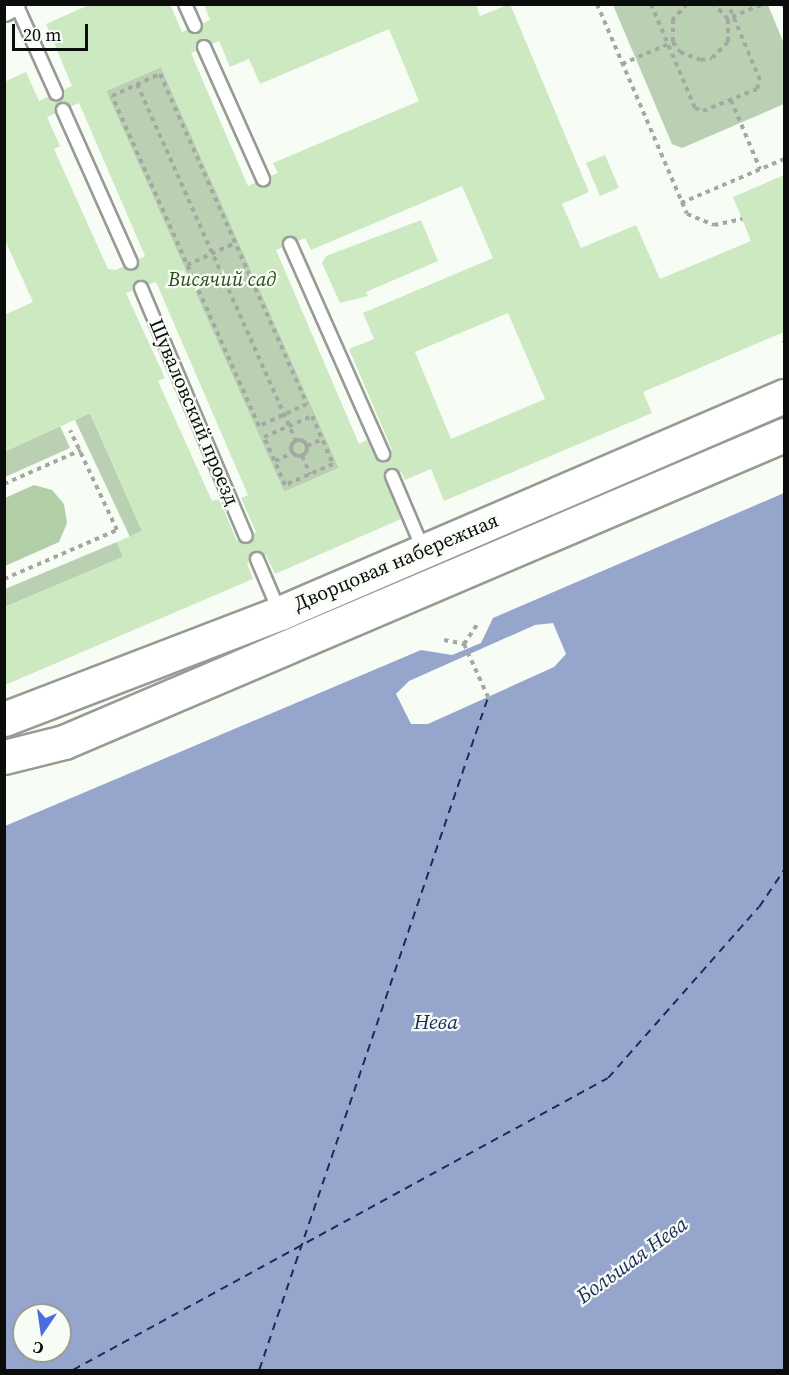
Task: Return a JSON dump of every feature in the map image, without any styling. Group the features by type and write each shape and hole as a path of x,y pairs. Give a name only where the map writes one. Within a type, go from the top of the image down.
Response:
{"main road":[{"name":"Дворцовая набережная","path":"4,719 280,612 784,396"},
{"name":"Дворцовая набережная","path":"4,758 64,742 784,435"}],"street":[{"path":"4,9 14,4"}],"lane":[{"path":"14,4 56,93"},
{"path":"185,4 195,26"},
{"path":"204,47 263,179"},
{"path":"63,110 130,263"},
{"path":"290,244 383,454"},
{"name":"Шуваловский проезд","path":"141,288 246,536"},
{"path":"392,476 423,549"},
{"path":"257,559 280,612"}],"path":[{"path":"597,4 681,203 698,222 742,219"},
{"path":"651,4 695,108 703,111 757,89 760,80 728,4"},
{"path":"687,4 673,19 674,42 690,58 712,58 728,42 728,19 714,4"},
{"path":"728,19 762,4"},
{"path":"622,64 674,42"},
{"path":"160,74 307,404 259,426 112,96 137,84 160,74"},
{"path":"137,84 296,441 307,446"},
{"path":"731,100 760,169"},
{"path":"681,203 784,159"},
{"path":"187,265 235,243"},
{"path":"312,416 333,464 285,485 264,437 289,426 312,416"},
{"path":"4,579 117,530 70,430"},
{"path":"302,456 307,446 322,439"},
{"path":"292,453 296,441"},
{"path":"4,484 81,450"},
{"path":"275,461 292,453 302,456 310,474"},
{"path":"464,644 477,625"},
{"path":"444,640 464,644"},
{"path":"464,644 488,697"}],"green space":[{"path":"613,5 768,5 784,44 784,104 682,148 672,144"},
{"name":"Висячий сад","path":"161,67 339,468 284,492 106,91"},
{"path":"90,413 142,531 130,537 75,420"},
{"path":"60,426 70,448 5,477 4,452"},
{"path":"34,485 52,490 64,504 67,523 59,542 5,566 5,498"},
{"path":"117,542 123,557 5,607 5,589"}],"water":[{"name":"Нева","path":"784,493 784,1370 5,1370 5,826 421,650 452,655 481,643 493,618"}],"pier":[{"path":"553,623 566,654 554,667 428,724 411,724 396,694 409,681 535,625"}],"building":[{"path":"91,4 170,4 182,32 210,20 204,4 476,4 480,16 510,4 589,192 562,204 581,248 636,225 660,279 751,241 733,197 784,175 784,332 643,392 652,413 444,501 431,469 405,480 401,472 384,479 401,519 275,574 266,555 247,563 253,579 5,685 5,607 123,557 117,542 142,531 90,413 4,452 4,315 33,302 4,238 4,82 26,72 39,101 72,86 46,24","holes":["389,29 419,101 273,163 278,173 248,186 191,53 219,41 230,67 249,59 260,84","161,67 339,468 284,492 106,91","79,103 145,256 116,270 108,269 54,149 60,146 47,117","462,186 493,258 363,313 374,339 349,349 392,450 375,457 367,440 359,444 276,250 305,238 311,250","156,282 248,495 241,498 256,532 237,541 219,499 212,501 158,381 165,378 126,293","508,313 545,399 451,439 415,352"]},
{"path":"605,155 619,188 600,196 586,163"},
{"path":"421,220 438,261 366,292 368,296 340,303 322,263 326,256"}],"ferry route":[{"path":"259,1370 488,697"},
{"path":"73,1370 608,1078 759,907 784,870"}],"water label":[{"name":"Большая Нева","path":"632,1260"}]}
